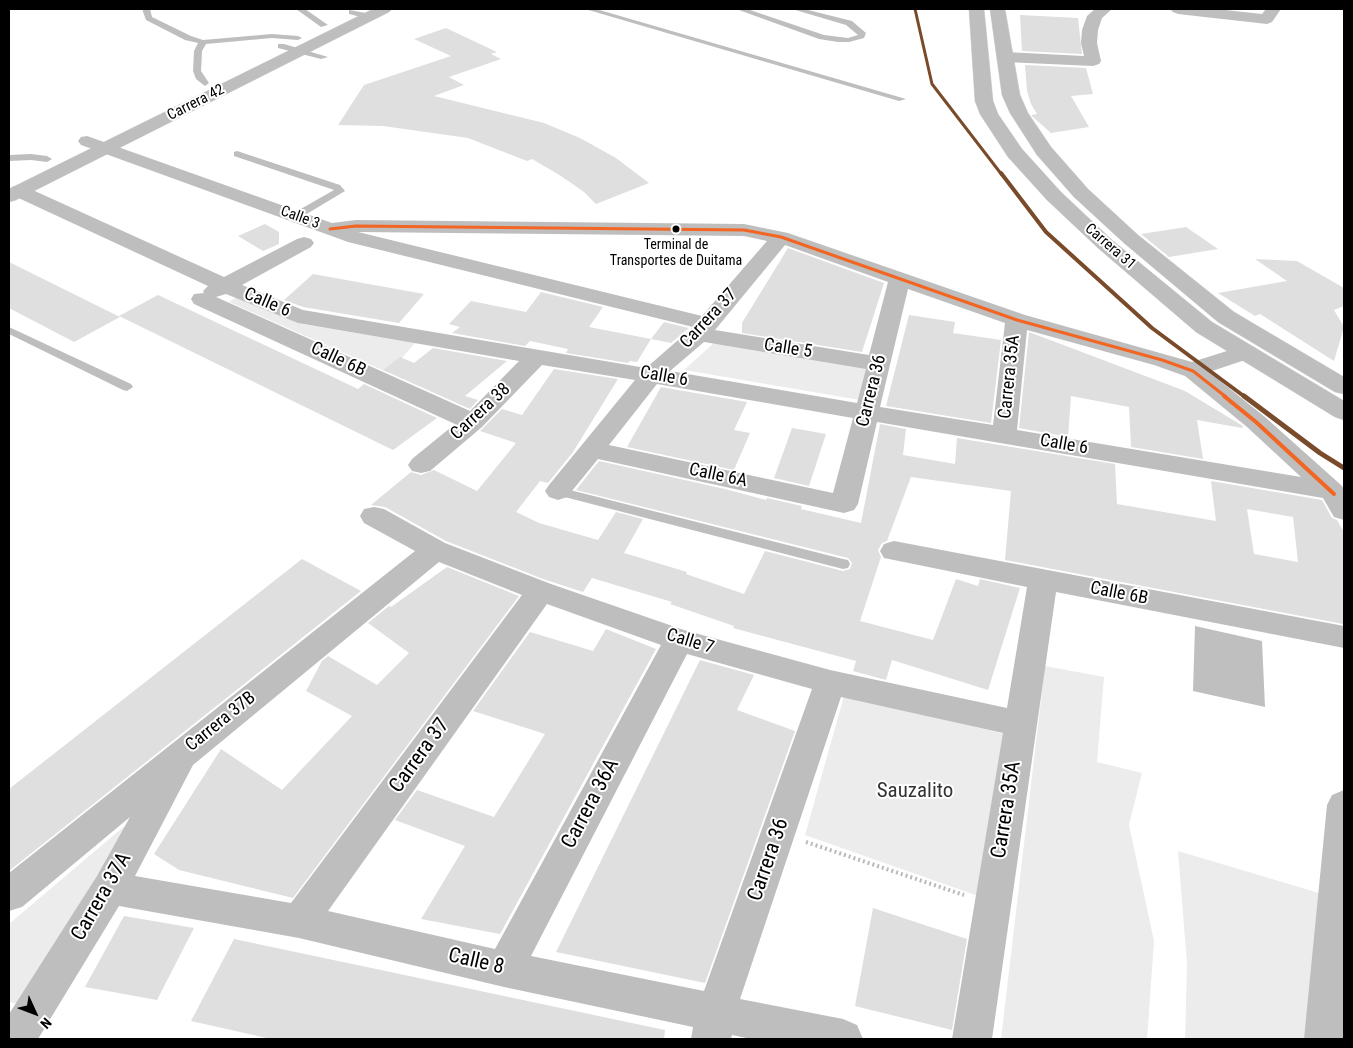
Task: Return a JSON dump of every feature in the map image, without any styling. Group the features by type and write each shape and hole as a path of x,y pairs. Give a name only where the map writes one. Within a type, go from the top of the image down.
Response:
{"main road":[{"name":"Carrera 42","path":"12,188 47,159 281,46 298,44 324,26 359,12 384,9"},
{"name":"Carrera 31","path":"976,9 984,101 989,114 1015,153 1054,196 1105,244 1204,327 1344,412"},
{"name":"Carrera 31","path":"997,9 1011,95 1019,113 1044,151 1081,193 1131,239 1226,317 1344,387"},
{"path":"1005,57 1093,62 1089,43 1090,30 1094,16 1104,9"},
{"path":"1187,9 1270,14"},
{"name":"Carrera 42","path":"12,188 107,148 359,12"},
{"name":"Calle 3","path":"87,141 330,229 356,226 744,230 781,237 1017,320 1162,360 1193,371 1256,422 1338,501"},
{"name":"Calle 6","path":"12,188 224,285 298,316 1004,435 1338,501"},
{"name":"Calle 5","path":"330,229 355,238 703,329 878,364"},
{"name":"Carrera 37","path":"558,491 652,375 703,329 781,237"},
{"path":"224,285 304,243"},
{"name":"Carrera 36","path":"844,504 900,278"},
{"name":"Calle 6B","path":"224,285 202,298 473,422"},
{"name":"Carrera 35A","path":"1004,435 1017,320"},
{"path":"1193,371 1246,352 1266,355 1305,372 1324,374"},
{"name":"Carrera 38","path":"421,465 473,422 538,355"},
{"name":"Calle 6A","path":"591,448 844,504"},
{"name":"Calle 7","path":"374,516 435,550 541,591 679,640 830,682 1021,724"},
{"name":"Carrera 37B","path":"9,895 183,752 435,550"},
{"name":"Calle 6B","path":"894,551 1344,637"},
{"name":"Carrera 35A","path":"972,1039 1043,580"},
{"name":"Carrera 37","path":"299,920 541,591"},
{"name":"Carrera 36A","path":"504,969 679,640"},
{"name":"Carrera 36","path":"713,1026 830,682"},
{"name":"Carrera 37A","path":"15,1033 110,888 183,752"},
{"path":"1324,1039 1344,805"},
{"name":"Calle 8","path":"110,888 299,920 504,969 713,1026 843,1039"}],"lane":[{"path":"146,9 149,18 188,38 203,42 272,36 298,44 324,57"},
{"path":"300,9 324,26"},
{"path":"589,9 902,98"},
{"path":"740,9 822,37 849,40 860,36 862,33 849,23 796,9"},
{"path":"203,42 198,51 197,71 199,77 205,83"},
{"path":"237,154 337,187 340,191 296,216"},
{"path":"9,158 32,157 47,159"},
{"path":"9,330 127,387"},
{"path":"558,491 843,564"}],"path":[{"path":"778,833 993,905"}],"green space":[{"path":"237,297 302,324 415,343 389,373 229,302"},
{"path":"715,342 871,367 860,400 684,370"},
{"path":"1045,666 1104,677 1097,762 1142,773 1129,825 1154,941 1147,1039 1001,1039"},
{"name":"Sauzalito","path":"844,696 1005,734 978,896 805,835"},
{"path":"141,812 22,1005 9,1002 9,924"},
{"path":"1178,851 1319,893 1305,1039 1185,1039 1187,964"}],"shaded area":[{"path":"1195,626 1262,641 1265,707 1193,691"}],"building":[{"path":"1020,15 1078,18 1082,54 1022,51"},
{"path":"446,28 497,52 491,54 501,59 449,77 464,85 434,96 544,123 580,138 616,158 649,183 596,204 584,192 532,159 527,161 468,138 383,126 338,125 364,85 451,56 414,39"},
{"path":"1025,65 1086,68 1093,94 1071,96 1089,127 1051,133 1034,118 1031,115 1037,114 1031,104 1027,91"},
{"path":"265,224 279,232 279,244 263,251 238,236"},
{"path":"1186,227 1218,249 1169,257 1141,234"},
{"path":"788,248 884,283 862,352 742,333 742,323"},
{"path":"1255,259 1297,261 1344,288 1344,306 1334,310 1344,327 1334,361 1260,314 1255,316 1218,293 1287,281"},
{"path":"9,262 120,317 74,342 9,308"},
{"path":"313,274 424,294 399,323 303,307 284,300"},
{"path":"541,292 603,307 589,327 651,339 637,362 630,361 628,363 566,353 568,349 530,341 525,346 452,333 460,327 449,324 471,301 526,312"},
{"path":"158,295 358,389 364,384 437,418 393,450 119,316"},
{"path":"909,315 955,322 953,333 1001,340 991,423 886,406"},
{"path":"664,322 689,328 671,343 651,339"},
{"path":"1029,332 1185,391 1243,426 1242,428 1197,420 1203,459 1131,447 1129,407 1071,396 1068,437 1019,428"},
{"path":"433,348 507,361 465,396 478,400 470,409 383,370 400,357 414,363"},
{"path":"554,369 618,379 573,452 548,483 540,481 516,512 539,523 598,540 616,512 643,519 624,553 687,572 686,574 744,594 765,551 843,571 850,569 852,563 848,558 576,490 599,461 766,500 767,498 802,506 801,509 861,523 880,424 906,429 903,455 955,464 957,438 1115,464 1117,504 1216,521 1211,481 1322,500 1332,518 1337,520 1344,532 1343,624 1005,560 1011,491 911,477 887,541 882,543 878,550 881,557 860,621 933,640 956,579 978,586 980,579 1020,588 988,690 892,660 886,680 853,671 856,661 733,628 734,626 670,604 672,602 592,578 583,592 543,579 446,541 385,507 371,505 411,472 421,475 434,470 477,491 516,443 480,431 502,409 522,415","holes":["1247,509 1293,517 1298,562 1254,554"]},
{"path":"661,387 747,402 734,430 750,433 734,470 627,447"},
{"path":"792,428 826,434 809,486 774,478"},
{"path":"302,559 361,591 9,871 9,789"},
{"path":"447,567 519,596 293,898 179,870 154,854 221,749 282,790 352,716 306,691 322,661 328,656 377,685 409,653 368,623 389,606 391,607"},
{"path":"606,629 656,649 500,934 421,919 465,846 395,820 417,790 494,817 545,734 473,711 530,632 593,651"},
{"path":"700,660 754,675 737,710 795,731 705,983 556,952"},
{"path":"873,908 967,939 952,1030 855,1006"},
{"path":"124,916 194,928 157,1000 85,987"},
{"path":"234,939 665,1030 664,1039 271,1039 191,1021"}],"transit line":[{"path":"915,9 932,84 1046,232 1152,328 1320,453 1344,468"},
{"path":"330,229 356,226 744,230 781,237 1017,320 1162,360 1193,371 1256,422 1334,494"}],"place":[{"name":"Terminal de Transportes de Duitama","path":"676,229"}]}
